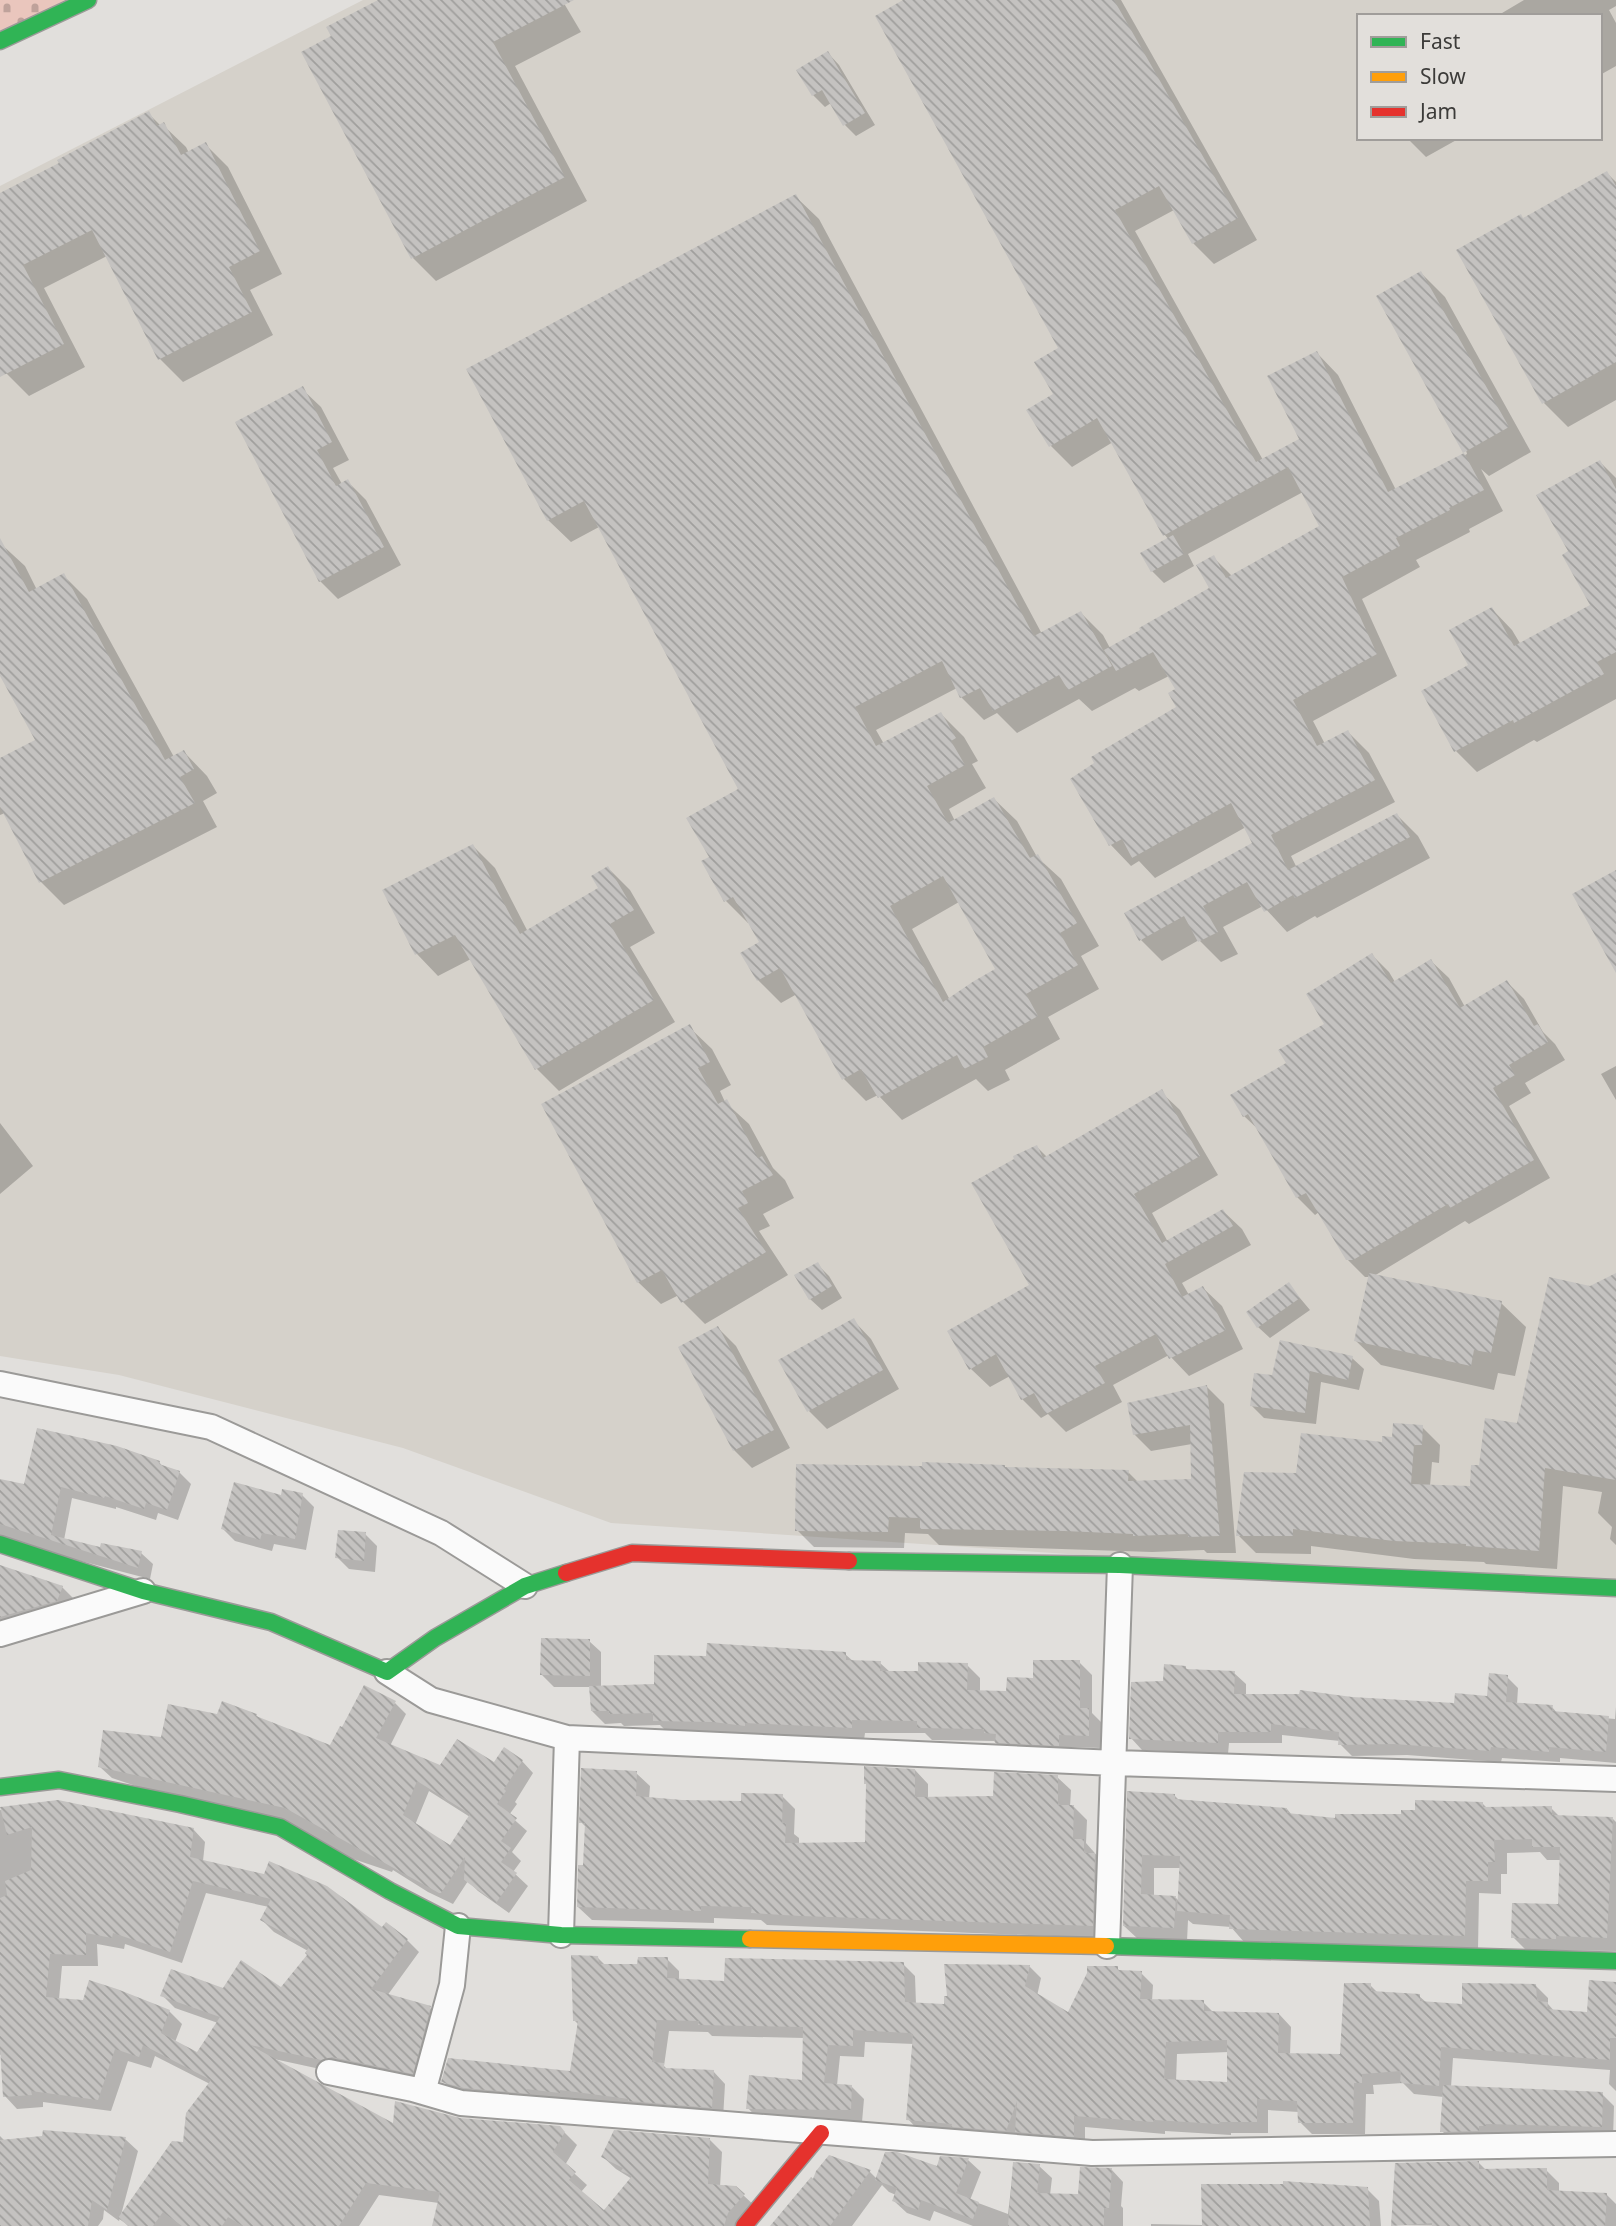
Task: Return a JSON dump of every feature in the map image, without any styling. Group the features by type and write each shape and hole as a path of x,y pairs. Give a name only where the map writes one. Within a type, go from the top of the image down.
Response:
{"street":[{"path":"0,41 88,0"},
{"path":"0,1384 211,1427 441,1533 525,1586"},
{"path":"0,1544 143,1591 271,1622 387,1672 431,1700 567,1738 1115,1763 1616,1779"},
{"path":"387,1672 435,1638 525,1586 632,1553 816,1560 1120,1564 1616,1588"},
{"path":"1107,1946 1120,1564"},
{"path":"0,1634 143,1591"},
{"path":"561,1935 567,1738"},
{"path":"0,1787 59,1780 280,1827 390,1891 458,1926 561,1935 1107,1946 1616,1961"},
{"path":"424,2092 452,1985 458,1926"},
{"path":"328,2072 424,2092 461,2103 1092,2153 1616,2144"},
{"path":"744,2226 821,2133"}],"shaded area":[{"path":"363,0 1616,0 1616,1591 611,1523 403,1448 119,1375 0,1356 0,186"}],"green space":[{"path":"0,0 88,0 0,41"}],"building":[{"path":"378,0 574,0 493,42 565,177 411,259 301,52 331,36 326,27"},
{"path":"903,0 1114,0 1238,218 1192,244 1159,186 1115,210 1256,462 1299,439 1267,376 1317,351 1388,492 1464,453 1484,490 1396,538 1400,546 1342,577 1377,654 1293,700 1317,746 1348,730 1375,780 1271,835 1288,870 1397,813 1410,837 1264,912 1247,882 1203,906 1218,932 1198,942 1184,916 1139,941 1124,913 1252,843 1231,803 1132,858 1122,839 1109,846 1070,779 1094,763 1091,757 1176,707 1168,693 1175,689 1153,652 1116,671 1104,650 1209,588 1196,565 1214,555 1226,578 1319,526 1288,467 1163,536 1097,418 1049,447 1026,410 1053,394 1034,362 1058,348 875,16"},
{"path":"828,51 865,113 843,126 822,90 812,96 796,70"},
{"path":"149,111 157,126 164,122 181,155 206,142 260,251 229,267 252,312 158,360 92,230 23,265 64,344 0,377 0,193 59,163 57,160"},
{"path":"1607,171 1616,186 1616,362 1542,404 1456,250 1521,214 1523,218"},
{"path":"796,194 1034,636 1081,611 1112,666 1068,690 1059,675 993,711 980,688 960,698 942,661 855,707 876,746 941,712 956,738 951,741 965,765 927,786 948,823 994,797 1030,858 1038,854 1077,923 1060,933 1078,965 1026,994 1038,1016 983,1047 988,1057 964,1069 957,1055 878,1098 861,1069 842,1080 780,968 757,981 740,953 759,942 733,897 724,902 701,861 709,857 686,818 738,789 584,501 547,521 466,369","holes":["943,876 995,969 943,1002 890,906"]},
{"path":"1421,271 1509,427 1463,453 1376,296"},
{"path":"303,386 332,442 317,450 336,486 348,479 384,547 319,582 235,422"},
{"path":"1600,460 1616,489 1616,652 1597,662 1604,674 1454,752 1421,691 1468,665 1449,630 1492,607 1514,646 1590,605 1562,555 1568,551 1536,495"},
{"path":"1173,535 1184,554 1151,572 1140,553"},
{"path":"0,538 29,592 64,573 165,760 184,750 194,769 180,777 195,803 39,883 0,807 0,758 35,740 0,676"},
{"path":"473,844 520,934 598,888 591,876 608,866 634,910 610,924 654,1000 535,1070 455,935 415,955 382,890"},
{"path":"1616,870 1616,973 1572,894"},
{"path":"1372,953 1391,983 1431,959 1460,1008 1507,980 1534,1026 1538,1024 1548,1042 1509,1065 1515,1075 1493,1088 1534,1160 1450,1208 1448,1204 1353,1260 1346,1260 1306,1193 1296,1198 1248,1114 1243,1117 1230,1095 1286,1063 1278,1050 1324,1024 1306,994"},
{"path":"690,1024 710,1062 698,1068 718,1104 727,1099 758,1158 762,1156 773,1175 742,1191 748,1203 738,1208 766,1252 681,1303 662,1270 637,1283 541,1104"},
{"path":"1162,1089 1200,1156 1134,1194 1162,1243 1223,1209 1233,1226 1165,1264 1182,1297 1203,1286 1226,1330 1169,1359 1156,1334 1095,1366 1105,1383 1046,1414 1034,1393 1021,1400 996,1354 969,1370 947,1331 1029,1285 971,1183 1014,1159 1013,1156 1037,1145 1043,1158"},
{"path":"818,1262 832,1286 809,1300 794,1275"},
{"path":"1369,1273 1502,1301 1491,1353 1474,1350 1471,1366 1354,1341"},
{"path":"1616,1273 1616,1480 1545,1468 1539,1551 1394,1541 1293,1529 1293,1536 1236,1536 1244,1472 1296,1473 1301,1433 1382,1442 1382,1436 1392,1437 1393,1423 1423,1425 1422,1445 1414,1445 1411,1484 1470,1486 1471,1465 1479,1465 1485,1418 1517,1423 1549,1277 1590,1286"},
{"path":"1289,1282 1300,1298 1257,1328 1246,1312"},
{"path":"854,1318 883,1370 807,1412 778,1360"},
{"path":"718,1326 774,1430 733,1451 678,1347"},
{"path":"1280,1340 1353,1356 1348,1380 1310,1371 1305,1413 1250,1406 1254,1373 1272,1375"},
{"path":"1207,1385 1220,1536 920,1529 920,1518 889,1517 888,1532 795,1531 796,1464 922,1466 922,1462 1005,1465 1129,1470 1128,1481 1191,1479 1190,1425 1133,1435 1127,1403"},
{"path":"37,1428 117,1446 180,1471 167,1510 146,1503 144,1509 105,1496 104,1498 61,1487 51,1535 100,1547 101,1543 142,1551 138,1568 0,1524 0,1479 24,1484"},
{"path":"234,1482 281,1495 282,1489 303,1493 295,1539 262,1533 260,1540 221,1529"},
{"path":"338,1530 366,1532 364,1561 335,1558"},
{"path":"0,1565 63,1586 57,1601 0,1617"},
{"path":"541,1638 590,1639 590,1676 540,1675"},
{"path":"707,1643 846,1652 846,1660 881,1661 880,1671 918,1671 918,1662 968,1663 967,1690 1006,1691 1007,1677 1033,1678 1033,1660 1080,1660 1080,1708 1089,1708 1089,1736 1059,1735 1059,1746 995,1743 996,1734 984,1733 984,1729 917,1728 917,1721 852,1720 852,1728 745,1723 745,1726 713,1722 653,1721 653,1713 609,1714 609,1711 591,1711 589,1686 654,1684 654,1655 706,1656"},
{"path":"1164,1664 1186,1666 1186,1669 1235,1671 1234,1694 1299,1694 1300,1690 1352,1697 1454,1703 1455,1693 1487,1696 1489,1673 1508,1675 1506,1702 1553,1705 1552,1711 1609,1716 1606,1752 1549,1747 1549,1752 1491,1747 1490,1751 1394,1744 1338,1745 1339,1732 1271,1724 1271,1732 1218,1732 1218,1743 1129,1739 1131,1682 1163,1681"},
{"path":"364,1685 396,1701 376,1738 440,1765 457,1739 494,1762 504,1747 523,1760 497,1804 517,1818 501,1841 511,1848 501,1862 517,1873 496,1903 464,1880 465,1857 439,1893 285,1808 98,1767 103,1730 161,1737 168,1704 217,1714 222,1701 330,1745 340,1726 342,1727","holes":["417,1781 470,1814 450,1845 403,1815"]},
{"path":"864,1766 915,1769 915,1797 993,1796 994,1772 1058,1775 1058,1805 1074,1805 1073,1839 1084,1839 1084,1853 1095,1853 1093,1926 801,1916 751,1913 752,1907 701,1906 701,1911 577,1907 578,1865 583,1865 585,1823 579,1823 581,1768 637,1771 636,1796 741,1801 741,1793 783,1794 782,1823 786,1823 785,1843 865,1842"},
{"path":"1127,1791 1175,1794 1175,1799 1287,1808 1287,1813 1335,1818 1335,1814 1401,1814 1401,1810 1415,1810 1415,1800 1483,1802 1483,1807 1552,1806 1552,1815 1613,1817 1607,1938 1511,1938 1512,1903 1558,1904 1560,1847 1532,1847 1532,1839 1494,1840 1495,1862 1488,1862 1488,1881 1466,1881 1465,1936 1229,1929 1230,1915 1177,1911 1180,1856 1142,1855 1141,1894 1176,1896 1174,1928 1123,1926"},
{"path":"58,1800 194,1828 190,1857 264,1874 269,1861 327,1886 382,1927 386,1922 408,1939 371,1989 431,2006 413,2074 332,2057 321,2060 250,2045 393,2123 395,2101 460,2118 560,2126 565,2132 553,2152 576,2172 569,2180 604,2210 632,2176 621,2171 623,2168 601,2157 614,2130 710,2138 708,2184 736,2186 745,2194 728,2213 724,2226 432,2226 440,2192 366,2183 339,2226 243,2226 228,2217 222,2226 182,2226 163,2212 153,2226 129,2226 118,2218 172,2141 183,2142 186,2113 211,2080 143,2045 139,2057 115,2049 98,2100 31,2091 32,2095 3,2097 0,2047 0,1898 7,1895 5,1881 31,1870 32,1827 7,1835 0,1807","holes":["193,1881 271,1899 260,1920 309,1947 305,1953 307,1955 281,1987 241,1960 223,1988 171,1969 160,1996 220,2017 197,2052 161,2033 170,2010 117,1989 89,1980 83,2000 46,1997 50,1954 86,1955 86,1933 112,1938 113,1933 170,1952"]},
{"path":"571,1955 598,1956 599,1964 637,1964 638,1957 668,1957 667,1978 724,1981 725,1958 904,1962 905,2002 944,2004 944,1996 947,1996 944,1964 1030,1965 1025,1986 1068,2012 1087,1973 1087,1966 1118,1966 1118,1970 1142,1971 1140,1999 1204,2000 1204,2011 1279,2013 1278,2053 1340,2054 1344,1983 1371,1983 1371,1991 1420,1994 1420,2001 1462,2004 1462,1983 1536,1984 1537,2001 1548,2002 1547,2009 1587,2012 1589,1980 1616,1982 1616,2038 1610,2038 1610,2060 1441,2047 1439,2086 1400,2083 1401,2071 1362,2074 1362,2083 1354,2083 1353,2123 1298,2123 1297,2101 1257,2099 1257,2122 1153,2122 1074,2116 1074,2137 1015,2132 1017,2101 1006,2131 906,2120 913,2034 853,2030 853,2046 828,2045 824,2083 852,2085 851,2110 746,2109 749,2075 802,2080 803,2027 698,2025 699,2021 657,2020 652,2062 664,2063 664,2068 714,2070 712,2108 628,2101 629,2099 560,2090 560,2093 526,2089 531,2094 464,2088 441,2082 448,2058 570,2071 578,2021 573,2021","holes":["1227,2040 1227,2082 1164,2079 1166,2042"]},
{"path":"1443,2085 1603,2092 1602,2127 1486,2124 1479,2126 1479,2131 1440,2132"},
{"path":"43,2130 126,2137 107,2210 92,2200 88,2226 0,2226 0,2140 42,2136"},
{"path":"885,2152 897,2152 937,2166 940,2156 969,2158 956,2193 979,2202 973,2219 921,2200 918,2210 892,2201 897,2188 875,2180"},
{"path":"829,2155 871,2170 830,2226 770,2226 811,2177 813,2179"},
{"path":"1479,2161 1479,2169 1547,2168 1547,2190 1607,2193 1605,2226 1432,2226 1432,2223 1391,2226 1395,2163"},
{"path":"1013,2162 1040,2164 1037,2193 1078,2194 1080,2167 1112,2168 1109,2208 1104,2208 1104,2226 1008,2226"},
{"path":"1283,2181 1368,2187 1370,2226 1202,2226 1201,2184 1283,2184"}],"traffic: fast":[{"path":"0,41 88,0"},
{"path":"0,1544 143,1591 271,1622 387,1672 435,1638 525,1586 566,1573"},
{"path":"849,1561 1120,1565 1616,1588"},
{"path":"0,1787 59,1780 280,1827 390,1891 458,1926 561,1935 750,1939"},
{"path":"1106,1946 1616,1961"}],"traffic: slow":[{"path":"750,1939 1106,1946"}],"traffic: jam":[{"path":"566,1573 632,1553 849,1561"},
{"path":"744,2226 821,2133"}]}
